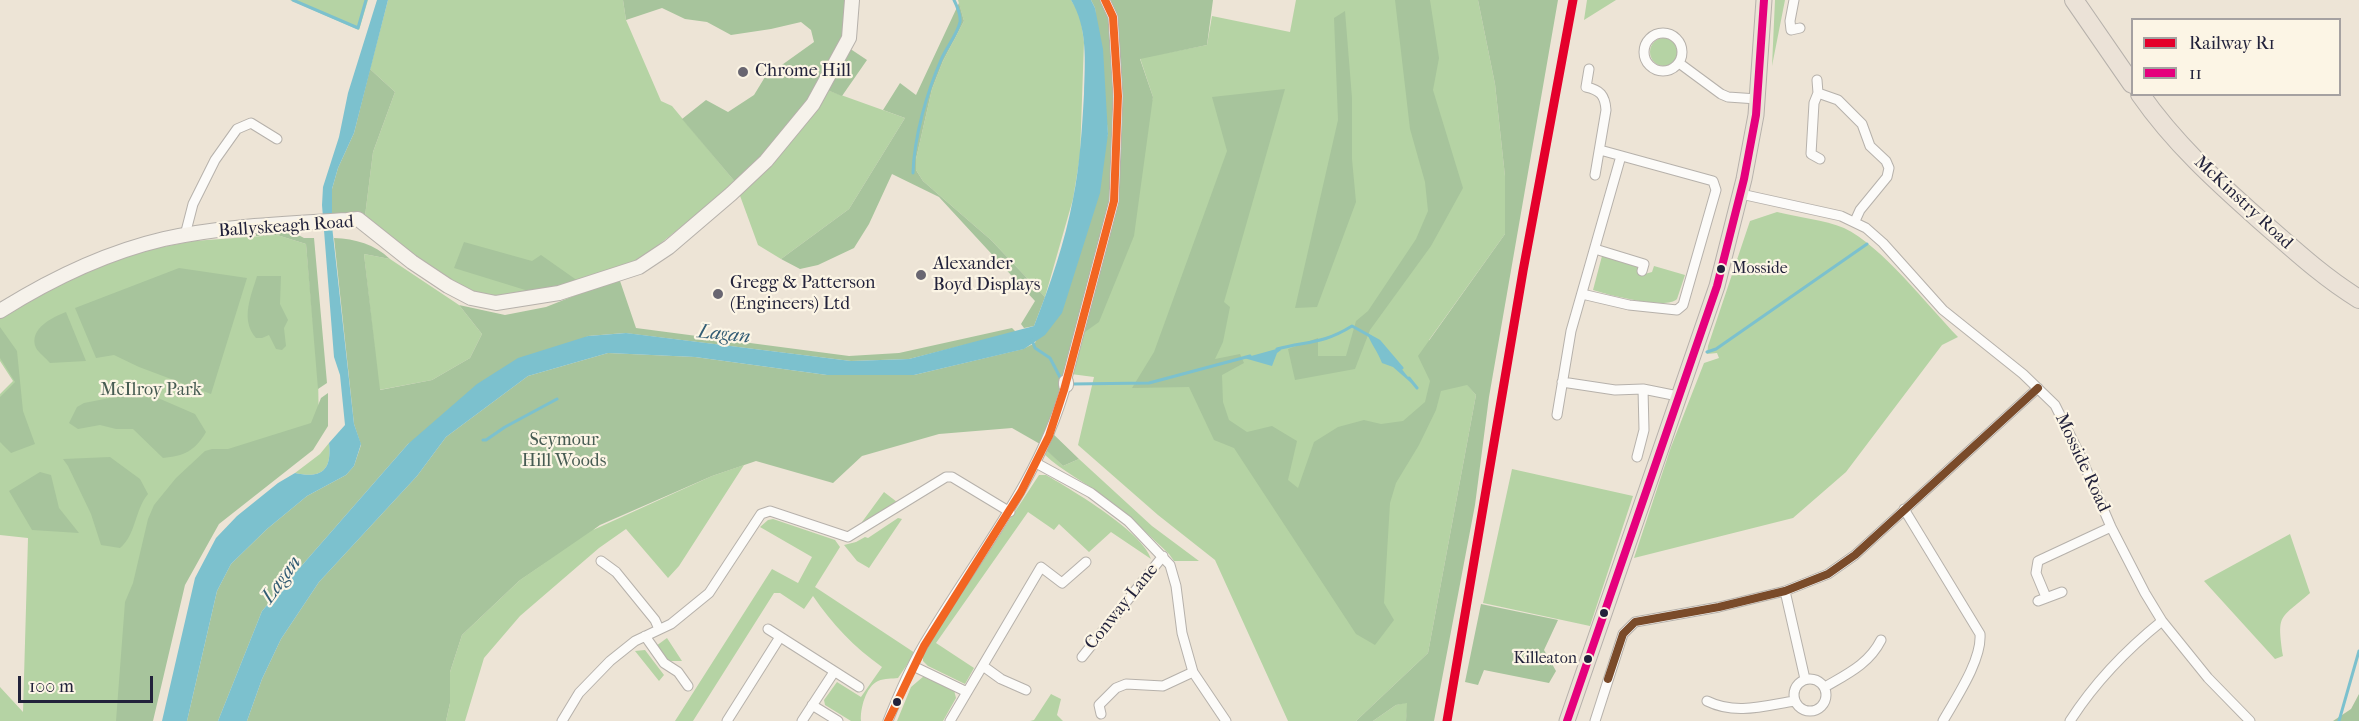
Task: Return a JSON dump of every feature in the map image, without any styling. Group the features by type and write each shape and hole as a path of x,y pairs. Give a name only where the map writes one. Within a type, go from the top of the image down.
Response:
{"highway":[{"path":"2074,0 2131,81"},
{"name":"McKinstry Road","path":"2141,96 2159,122 2213,179 2312,266 2359,299"}],"main road":[{"name":"Ballyskeagh Road","path":"0,311 63,274 114,253 185,235 347,219 358,219 412,262 448,286 471,298 496,303 559,293 639,267 669,247 731,194 766,161 813,104 849,38 852,0"},
{"path":"1567,721 1717,286 1741,194 1756,99 1764,0"}],"street":[{"path":"888,721 913,666 938,622 1010,512 1036,463 1049,436 1066,383 1114,201 1118,96 1113,18 1105,0"},
{"path":"1794,0 1790,21 1791,30 1800,28"},
{"path":"1656,34 1674,36 1682,52 1678,63 1665,71 1654,68 1646,59 1647,41 1656,34"},
{"path":"1678,63 1721,94 1728,97 1756,99"},
{"path":"1589,69 1586,87 1601,93 1605,100 1595,175"},
{"path":"1800,156 1815,156 1814,103 1818,93 1817,80"},
{"path":"1818,93 1838,100 1862,124 1870,146 1886,161 1889,168 1887,177 1860,210 1854,221"},
{"path":"185,235 193,204 215,160 237,129 251,123 277,139"},
{"path":"1582,294 1629,305 1677,310 1683,305 1716,190 1713,181 1600,150"},
{"path":"1557,415 1571,331 1622,156"},
{"name":"Mosside Road","path":"1741,194 1841,216 1854,221 1883,243 1957,322 2038,388 2055,405 2080,455 2111,527 2162,621 2208,678 2250,721"},
{"path":"1595,249 1644,264 1642,271"},
{"path":"1562,382 1615,390 1643,389 1678,396"},
{"path":"1595,721 1623,634 1635,622 1719,607 1785,591 1828,574 1855,555 2038,388"},
{"path":"1637,457 1644,430 1643,389"},
{"path":"1036,463 1091,493 1128,521 1170,565 1176,586 1182,633 1193,672 1222,719"},
{"path":"562,721 579,693 598,672 635,641 671,624 709,593 761,514 770,511 849,537 946,477 952,477 1010,512"},
{"path":"1905,509 1980,634 1981,644 1971,668 1943,721"},
{"path":"2062,592 2042,599 2036,573 2038,561 2111,527"},
{"name":"Conway Lane","path":"1082,657 1162,556"},
{"path":"601,561 616,572 655,620 659,629"},
{"path":"950,721 1041,567 1062,583 1086,562"},
{"path":"1785,591 1805,679"},
{"path":"2070,721 2098,681 2117,660 2162,621"},
{"path":"768,629 859,687"},
{"path":"645,636 664,663 678,672 688,686"},
{"path":"727,721 780,637"},
{"path":"1825,687 1862,665 1875,652 1881,640"},
{"path":"913,666 967,692"},
{"path":"983,666 1001,679 1026,690"},
{"path":"802,721 834,672"},
{"path":"1101,714 1099,705 1116,688 1126,684 1163,686 1193,672"},
{"path":"1805,679 1818,681 1825,687 1825,703 1817,710 1806,711 1794,701 1794,690 1805,679"},
{"path":"1707,701 1721,708 1732,710 1794,701"},
{"path":"812,705 838,721"}],"green space":[{"path":"290,0 368,0 359,30"},
{"path":"388,0 623,0 626,20 661,101 672,106 736,183 636,263 582,280 498,299 472,294 421,266 365,216 373,152 395,92 370,69"},
{"path":"623,0 848,0 844,36 809,103 762,159 736,183 682,119 706,100 728,112 754,95 765,77 814,42 811,30 801,22 731,35 707,22 685,19 662,8 626,20"},
{"path":"958,0 1071,0 1080,14 1084,42 1080,156 1073,199 1045,297 991,240 923,181 916,170 916,159 932,89 943,61 964,21"},
{"name":"Seymour Hill Woods","path":"1091,0 1213,0 1207,45 1140,59 1153,97 1134,236 1099,322 1082,334 1048,429 1079,459 1063,466 1040,444 1012,428 939,434 862,456 833,483 756,461 712,476 600,525 520,580 462,635 450,672 450,703 446,721 247,721 262,679 281,639 319,582 417,476 446,437 528,376 608,353 695,357 827,375 914,375 1023,349 1035,343 1108,134 1095,8"},
{"path":"1296,0 1478,0 1495,84 1505,176 1505,234 1429,340 1476,395 1428,653 1356,721 1288,721 1215,560 1158,515 1078,445 1094,377 1071,374 1153,97 1140,58 1207,45 1212,16 1290,32"},
{"path":"1395,0 1430,0 1439,58 1433,90 1463,188 1431,246 1370,330 1355,369 1295,380 1288,349 1318,338 1318,356 1346,356 1356,321 1368,311 1416,239 1428,211 1425,182 1410,129"},
{"path":"1478,0 1558,0 1489,397 1475,505 1434,721 1406,721 1407,703 1396,705 1373,721 1356,721 1428,653 1476,395 1467,385 1441,391 1436,410 1419,445 1396,483 1390,503 1384,603 1394,620 1375,645 1356,634 1234,448 1214,440 1189,387 1132,388 1154,352 1227,151 1212,97 1285,89 1224,302 1230,307 1223,342 1215,359 1240,354 1244,363 1222,375 1223,402 1229,420 1247,432 1272,426 1297,441 1288,480 1298,488 1314,442 1338,427 1364,420 1381,424 1403,421 1425,402 1430,381 1418,356 1505,234 1505,176 1495,84"},
{"path":"1587,0 1616,0 1584,20"},
{"path":"1775,0 1785,0 1772,66"},
{"path":"959,3 964,21 943,61 932,89 916,159 916,170 923,181 991,240 1045,297 1034,326 1024,328 1021,324 1035,301 939,197 892,174 869,224 854,248 818,265 800,269 781,259 849,209 905,118 883,110 900,83 916,95"},
{"path":"1345,11 1352,98 1352,159 1356,202 1317,307 1295,308 1338,120 1334,18"},
{"path":"1664,38 1674,42 1678,52 1674,62 1664,66 1654,62 1650,52 1654,42"},
{"path":"849,48 867,60 842,96 827,90"},
{"path":"370,69 395,92 373,152 365,216 358,213 332,213 332,189 338,168 354,133"},
{"path":"827,90 905,118 849,209 781,259 758,245 739,193"},
{"path":"1777,212 1836,225 1859,237 1904,277 1958,337 1942,345 1846,472 1793,518 1634,558 1671,447 1704,363 1719,358 1717,353 1707,354 1708,346 1750,221"},
{"path":"287,229 304,238 314,238 327,383 318,389 306,244 277,235 256,236 256,233"},
{"name":"McIlroy Park","path":"277,235 306,244 318,376 319,428 213,520 181,582 149,721 0,721 0,687 23,712 28,538 0,535 0,394 13,381 0,361 0,317 47,287 112,257 193,241"},
{"path":"334,238 364,243 390,259 364,254 380,390 432,380 470,358 482,334 459,305 505,315 546,307 619,278 636,328 849,356 899,353 1012,328 1016,332 909,359 851,361 625,333 588,336 408,444 262,611 218,721 187,721 217,591 231,564 267,529 307,496 346,475 354,466 361,445 354,424"},
{"path":"464,242 532,261 541,255 578,281 535,293 454,268"},
{"path":"364,254 390,259 459,305 482,334 470,358 432,380 379,390"},
{"path":"1602,256 1637,266 1641,275 1652,272 1654,266 1685,275 1677,299 1662,303 1650,302 1593,290"},
{"path":"179,268 247,278 211,394 139,367 114,355 96,358 75,308"},
{"path":"257,276 281,276 280,304 288,320 284,328 286,346 282,350 276,349 269,335 256,338 251,331 248,308"},
{"path":"66,312 86,361 50,363 36,348 35,335 43,325"},
{"path":"0,327 17,351 23,411 35,444 11,453 0,442 0,397 15,382 0,358"},
{"path":"328,393 328,426 313,450 219,524 185,585 153,721 116,721 125,602 133,583 148,519 154,505 176,478 205,451 228,449 311,423 321,398"},
{"path":"120,396 158,398 195,414 206,432 193,448 177,456 163,458 133,429 116,429 100,425 78,429 69,423 77,407 84,403"},
{"path":"729,420 593,530 712,476 744,465 679,566 668,578 626,529 599,548 520,616 484,658 465,721 446,721 450,703 450,672 462,635 520,580 552,558 312,721"},
{"path":"329,443 329,460 323,470 312,475 295,473 320,454"},
{"path":"1047,450 1063,466 1079,459 1152,526 1199,561 1174,561 1114,505 1044,454"},
{"path":"110,457 140,479 148,494 140,507 129,536 120,548 101,545 91,514 63,459"},
{"path":"1512,469 1633,496 1590,626 1483,603"},
{"path":"40,472 51,475 59,508 79,533 32,530 9,491"},
{"path":"1039,475 1046,475 1105,512 1135,537 1151,559 1111,532 1089,552 1059,524 1054,530 1028,512 936,643 974,668 965,684 928,666 923,661 923,652"},
{"path":"884,492 897,502 862,524 862,522"},
{"path":"898,518 902,519 869,568 857,561 844,545 868,538"},
{"path":"773,519 835,540 840,547 815,587 915,653 898,678 883,679 870,688 865,698 861,721 851,721 825,705 824,700 837,682 861,697 882,667 844,635 813,596 804,609 780,593 774,593 693,721 675,721 772,569 798,583 812,557 760,527"},
{"path":"2290,534 2310,593 2283,618 2280,632 2283,656 2275,659 2204,581"},
{"path":"1481,604 1558,620 1544,650 1556,671 1549,683 1484,670 1478,685 1465,682"},
{"path":"667,638 682,661 669,661 656,646"},
{"path":"645,650 664,675 659,681 635,651"},
{"path":"924,676 954,690 956,698 943,721 897,721 911,687"},
{"path":"1051,694 1061,699 1057,715 1063,721 1030,721 1034,720"},
{"path":"2359,694 2359,721 2333,721 2351,709"},
{"path":"1408,702 1406,721 1373,721 1396,705"}],"water":[{"path":"377,0 388,0 354,133 338,168 332,189 332,226 354,424 361,444 354,466 346,475 307,496 267,529 231,564 217,591 187,721 162,721 195,578 216,538 237,516 278,483 295,473 312,475 323,470 329,460 329,443 345,425 340,375 334,357 322,205 323,187 339,137 348,93"},
{"path":"1071,0 1091,0 1095,8 1103,49 1108,134 1100,193 1062,313 1045,335 1024,349 914,375 827,375 695,357 608,353 528,376 446,437 417,476 319,582 281,639 262,679 247,721 218,721 262,611 408,444 477,384 518,358 588,336 626,333 851,361 909,359 1034,326 1066,231 1079,160 1084,94 1084,46 1080,22"},
{"path":"1367,333 1379,341 1417,388 1393,367 1382,363"},
{"path":"1280,348 1272,366 1244,358"}],"waterway":[{"path":"293,0 358,28 366,0"},
{"path":"913,173 916,145 926,100 941,60 960,22 954,0"},
{"path":"1707,352 1716,349 1867,244"},
{"path":"1277,349 1324,339 1352,326 1379,341 1402,368"},
{"path":"1032,340 1035,348 1050,358 1061,379"},
{"path":"1072,384 1149,383 1250,356"},
{"path":"1409,378 1417,388"},
{"path":"483,440 557,399"},
{"path":"2339,721 2359,651"}],"rail line":[{"name":"R1","path":"1447,721 1523,271 1573,0"}],"transit line":[{"path":"888,721 924,646 1021,492 1049,436 1064,390 1114,201 1118,96 1113,17 1105,0"},
{"name":"11","path":"1567,721 1717,286 1744,179 1756,115 1764,0"},
{"path":"1608,679 1623,634 1635,622 1719,607 1785,591 1828,574 1855,555 2038,388"}],"place":[{"name":"Chrome Hill","path":"743,72"},
{"name":"Mosside","path":"1721,269"},
{"name":"Alexander Boyd Displays","path":"921,275"},
{"name":"Gregg & Patterson (Engineers) Ltd","path":"718,294"},
{"name":"Killeaton","path":"1588,659"}],"water label":[{"name":"Lagan","path":"724,335"},
{"name":"Lagan","path":"282,580"}]}
